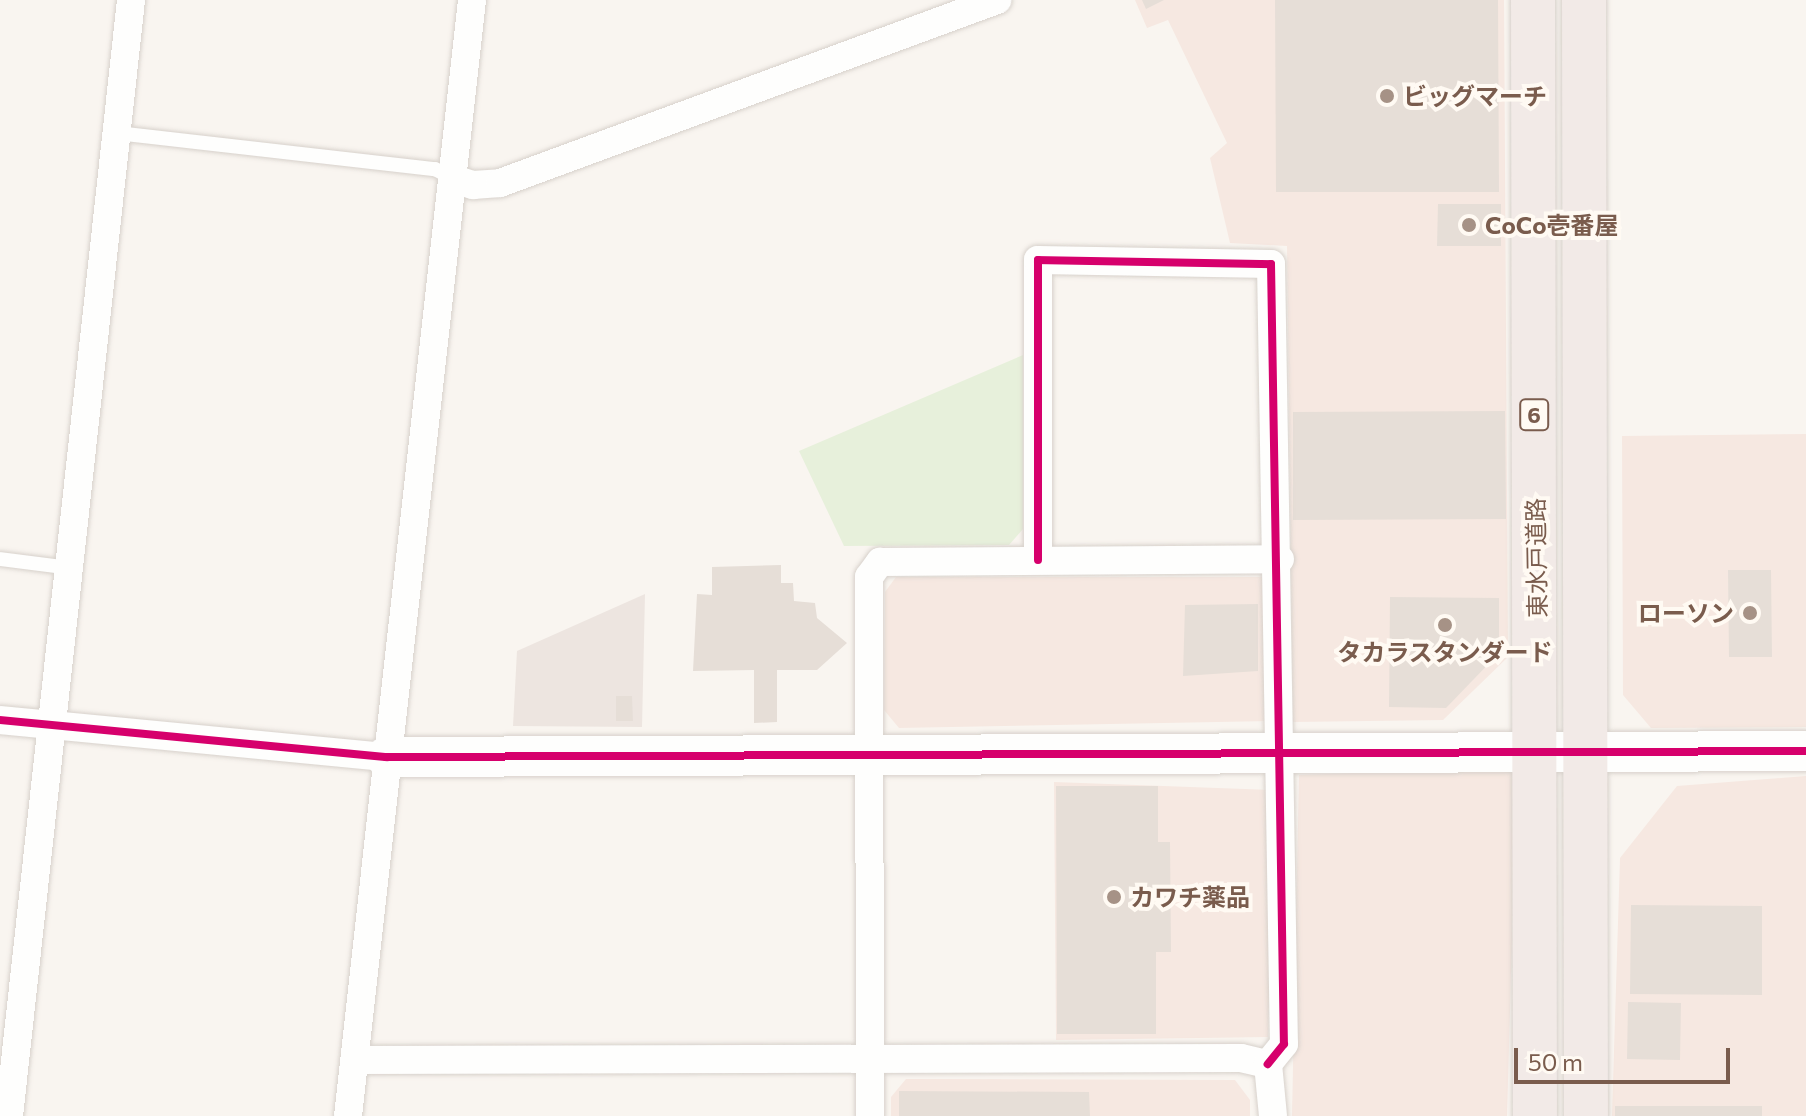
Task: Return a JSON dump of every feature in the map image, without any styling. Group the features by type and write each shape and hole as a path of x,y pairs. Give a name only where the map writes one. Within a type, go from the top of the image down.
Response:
{"highway":[{"name":"東水戸道路","path":"1533,0 1538,751 1535,1116"},
{"name":"東水戸道路","path":"1584,0 1586,1116"}],"street":[{"path":"9,1116 10,1031 53,726 131,0"},
{"path":"348,1116 472,0"},
{"path":"454,179 473,185 500,183 997,0"},
{"path":"1038,560 1038,260 1271,264 1280,559 1284,1044 1268,1064 1273,1116"},
{"path":"870,1116 869,577 880,562 1280,559"},
{"path":"0,720 386,757 1806,751"},
{"path":"355,1060 1241,1058 1268,1064"}],"lane":[{"path":"117,133 435,169 454,179"},
{"path":"0,559 70,568"}],"shaded area":[{"path":"1135,0 1504,0 1508,657 1443,720 1293,722 1287,246 1230,243 1210,158 1227,143 1168,20 1147,28"},
{"path":"1806,434 1806,727 1651,728 1623,695 1622,436"},
{"path":"896,577 1269,577 1271,721 899,728 884,710 885,592"},
{"path":"645,594 642,727 513,726 517,651"},
{"path":"1517,767 1507,1116 1292,1116 1299,775"},
{"path":"1806,776 1806,1116 1612,1116 1620,858 1677,786"},
{"path":"1054,782 1273,790 1268,1037 1056,1040"},
{"path":"906,1079 1235,1080 1250,1100 1250,1116 891,1116 891,1097"}],"green space":[{"path":"1023,355 1023,529 1009,545 844,546 799,451"}],"building":[{"path":"1142,0 1164,0 1146,9"},
{"name":"ビッグマーチ","path":"1275,0 1498,0 1499,192 1276,192"},
{"name":"CoCo壱番屋","path":"1438,204 1501,204 1501,246 1437,246"},
{"path":"1505,411 1506,519 1293,520 1293,412"},
{"path":"781,565 781,583 793,583 794,601 815,603 817,618 847,643 817,670 777,670 777,722 754,723 754,670 693,671 697,594 712,595 712,567"},
{"name":"ローソン","path":"1728,570 1771,570 1772,657 1729,657"},
{"name":"タカラスタンダード","path":"1390,597 1499,598 1499,653 1446,708 1389,707"},
{"path":"1258,604 1258,671 1183,676 1185,605"},
{"path":"616,696 632,696 633,721 616,721"},
{"name":"カワチ薬品","path":"1056,786 1158,786 1158,842 1170,842 1171,952 1156,952 1156,1034 1057,1034"},
{"path":"1631,905 1762,906 1762,995 1630,994"},
{"path":"1628,1002 1681,1003 1680,1060 1627,1059"},
{"path":"899,1091 1089,1092 1090,1116 899,1116"},
{"path":"1615,1106 1762,1106 1762,1116 1615,1116"}],"cycle path":[{"path":"1038,560 1038,260 1271,264 1284,1044 1268,1064"},
{"path":"0,720 386,757 1806,751"}],"place":[{"name":"ビッグマーチ","path":"1387,96"},
{"name":"CoCo壱番屋","path":"1469,225"},
{"name":"ローソン","path":"1750,613"},
{"name":"タカラスタンダード","path":"1445,625"},
{"name":"カワチ薬品","path":"1114,897"}]}
